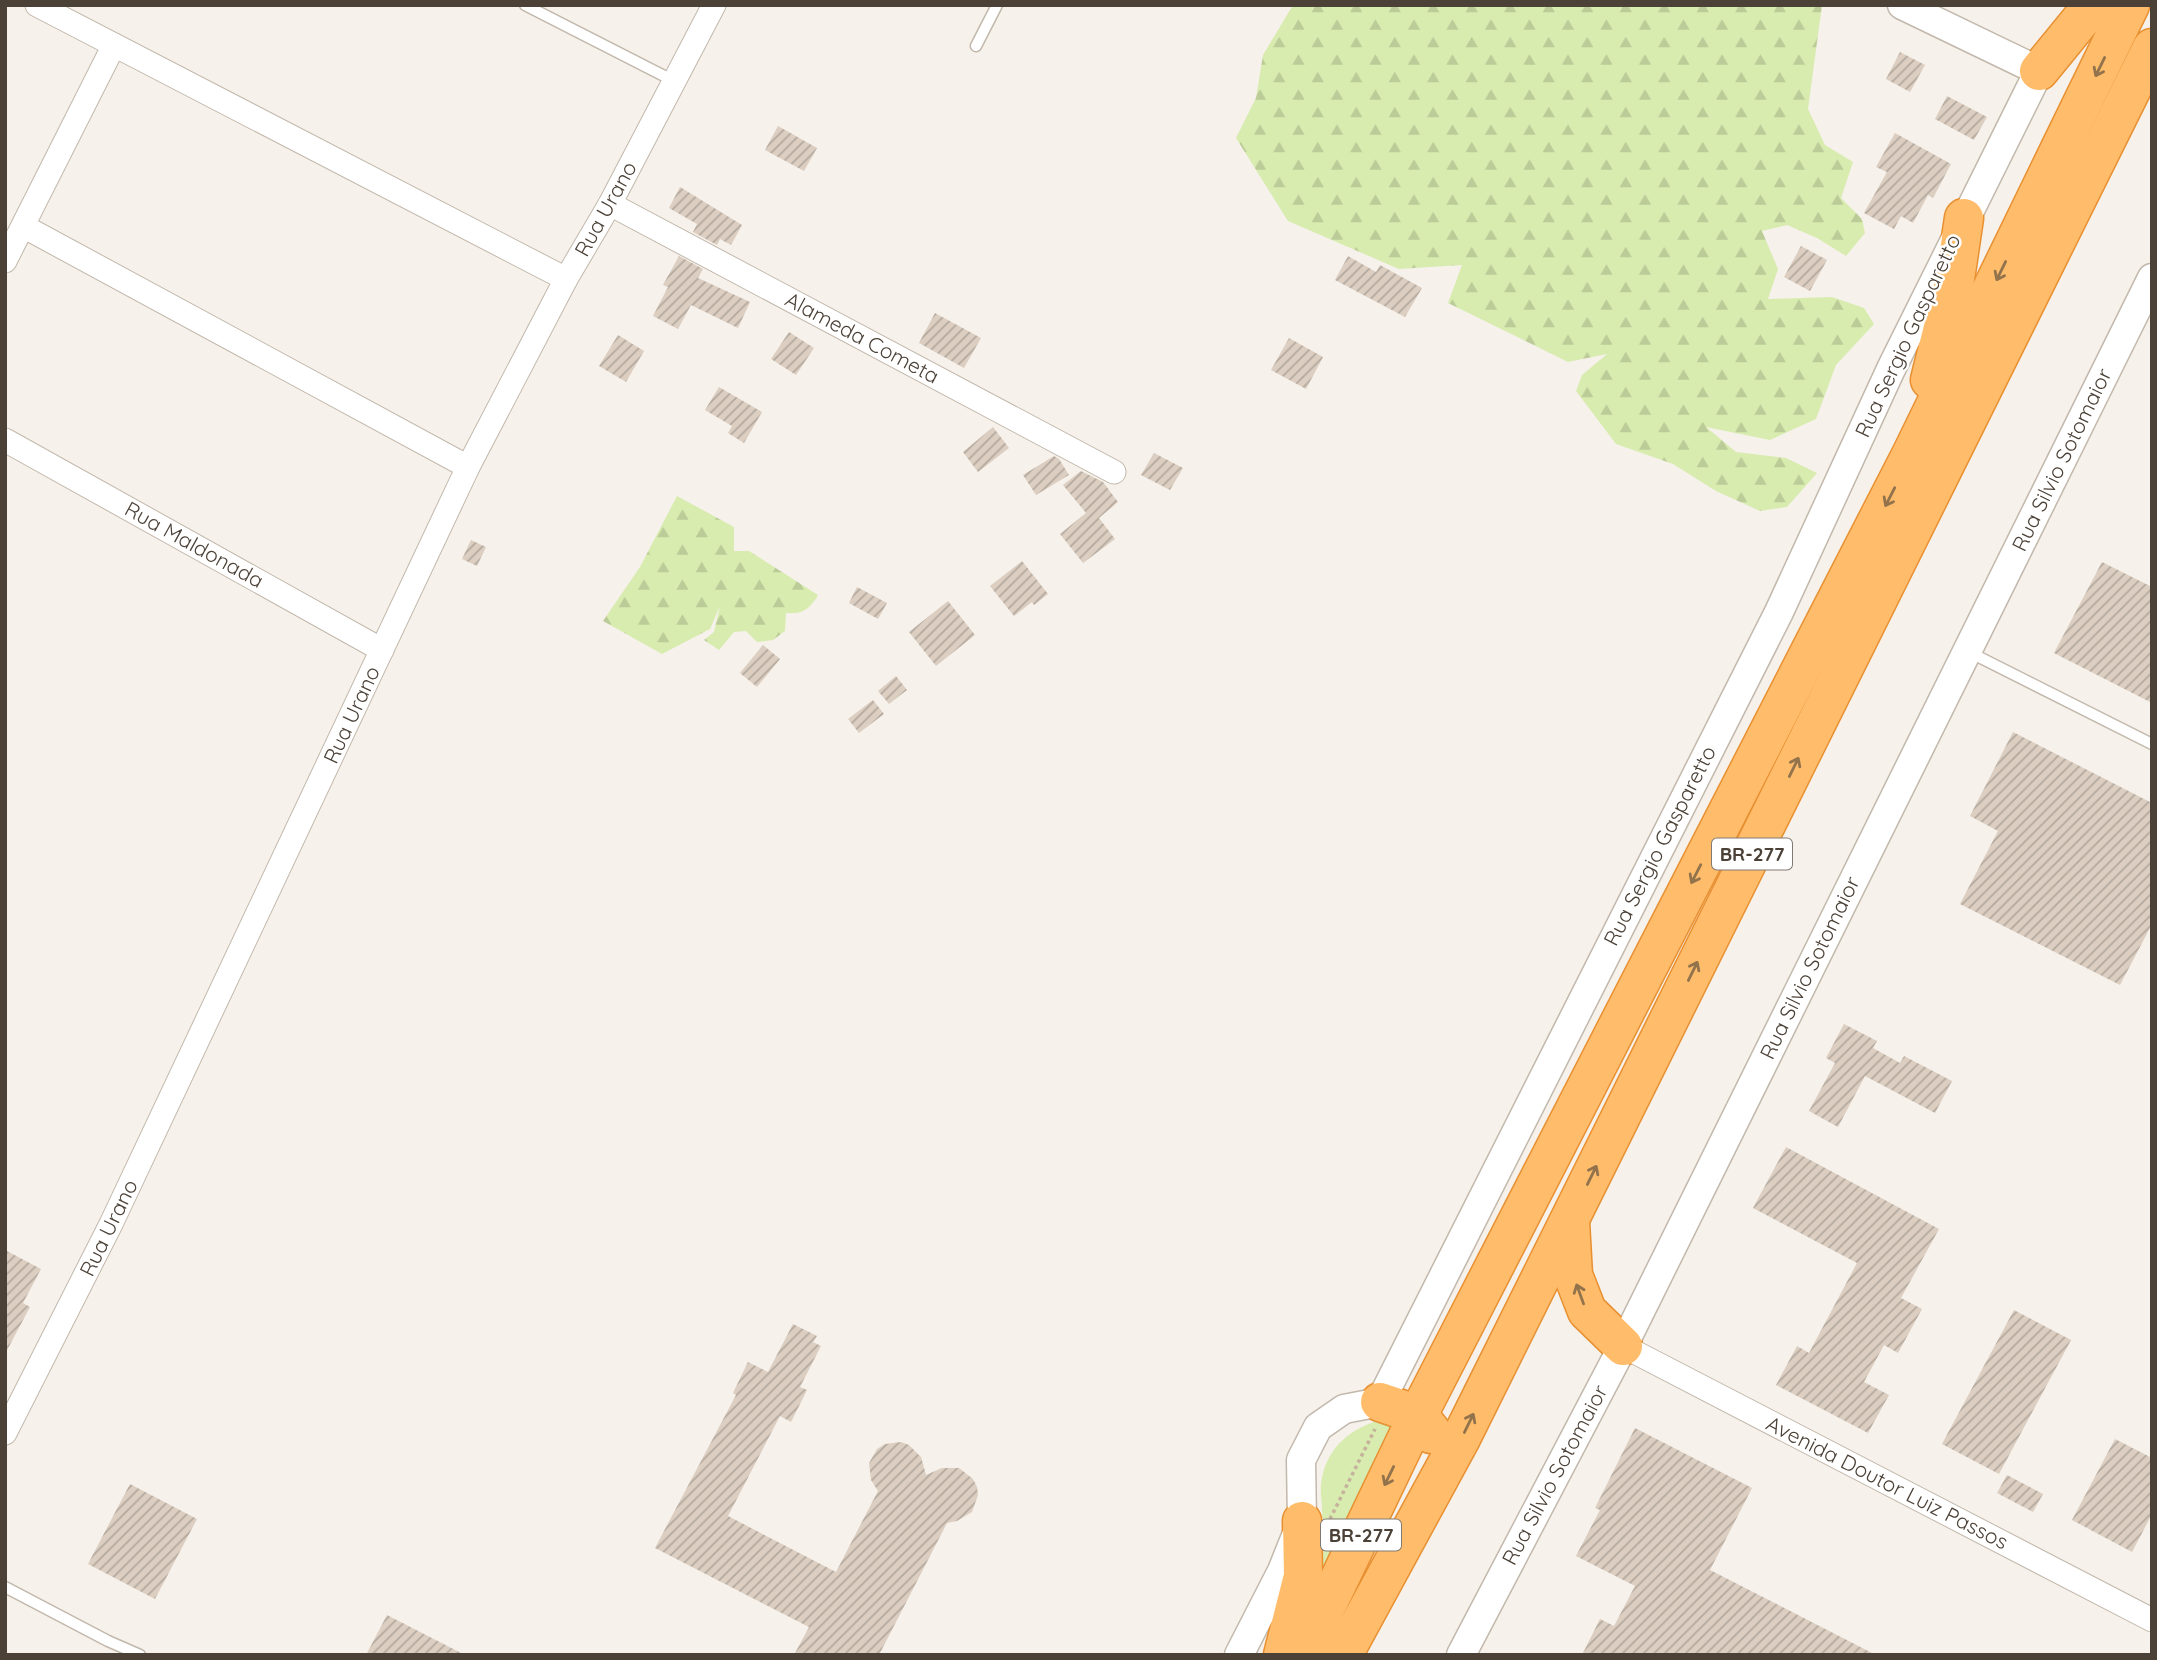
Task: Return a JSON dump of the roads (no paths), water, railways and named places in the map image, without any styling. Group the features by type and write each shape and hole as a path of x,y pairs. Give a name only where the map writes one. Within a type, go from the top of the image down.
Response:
{"highway":[{"path":"2039,71 2093,5"},
{"name":"BR-277","path":"1303,1655 1418,1415 1912,453 2130,5"},
{"name":"BR-277","path":"1348,1650 1460,1440 2149,54"},
{"path":"1912,453 1955,279 1964,218"},
{"path":"1570,1219 1573,1275 1587,1311 1623,1346"},
{"path":"1348,1650 1425,1468 1431,1431 1418,1415 1380,1402"},
{"path":"1283,1655 1303,1576 1302,1521"}],"street":[{"path":"37,5 566,279"},
{"name":"Rua Urano","path":"5,1433 111,1224 468,467 566,279 610,204 713,5"},
{"path":"1902,5 2039,71"},
{"name":"Rua Sergio Gasparetto","path":"1380,1402 1779,612 1891,369 2072,5"},
{"path":"5,261 114,45"},
{"name":"Alameda Cometa","path":"610,204 1114,472"},
{"path":"23,226 468,467"},
{"name":"Rua Silvio Sotomaior","path":"1461,1655 1623,1346 2152,278"},
{"name":"Rua Maldonada","path":"5,440 382,650"},
{"name":"Avenida Doutor Luiz Passos","path":"1623,1346 2152,1620"},
{"path":"1239,1655 1282,1571 1302,1521 1301,1460 1318,1427 1344,1409 1380,1402"}],"lane":[{"path":"525,5 674,81"},
{"path":"976,46 997,5"},
{"path":"1967,651 2152,744"},
{"path":"5,1587 140,1655"}]}
